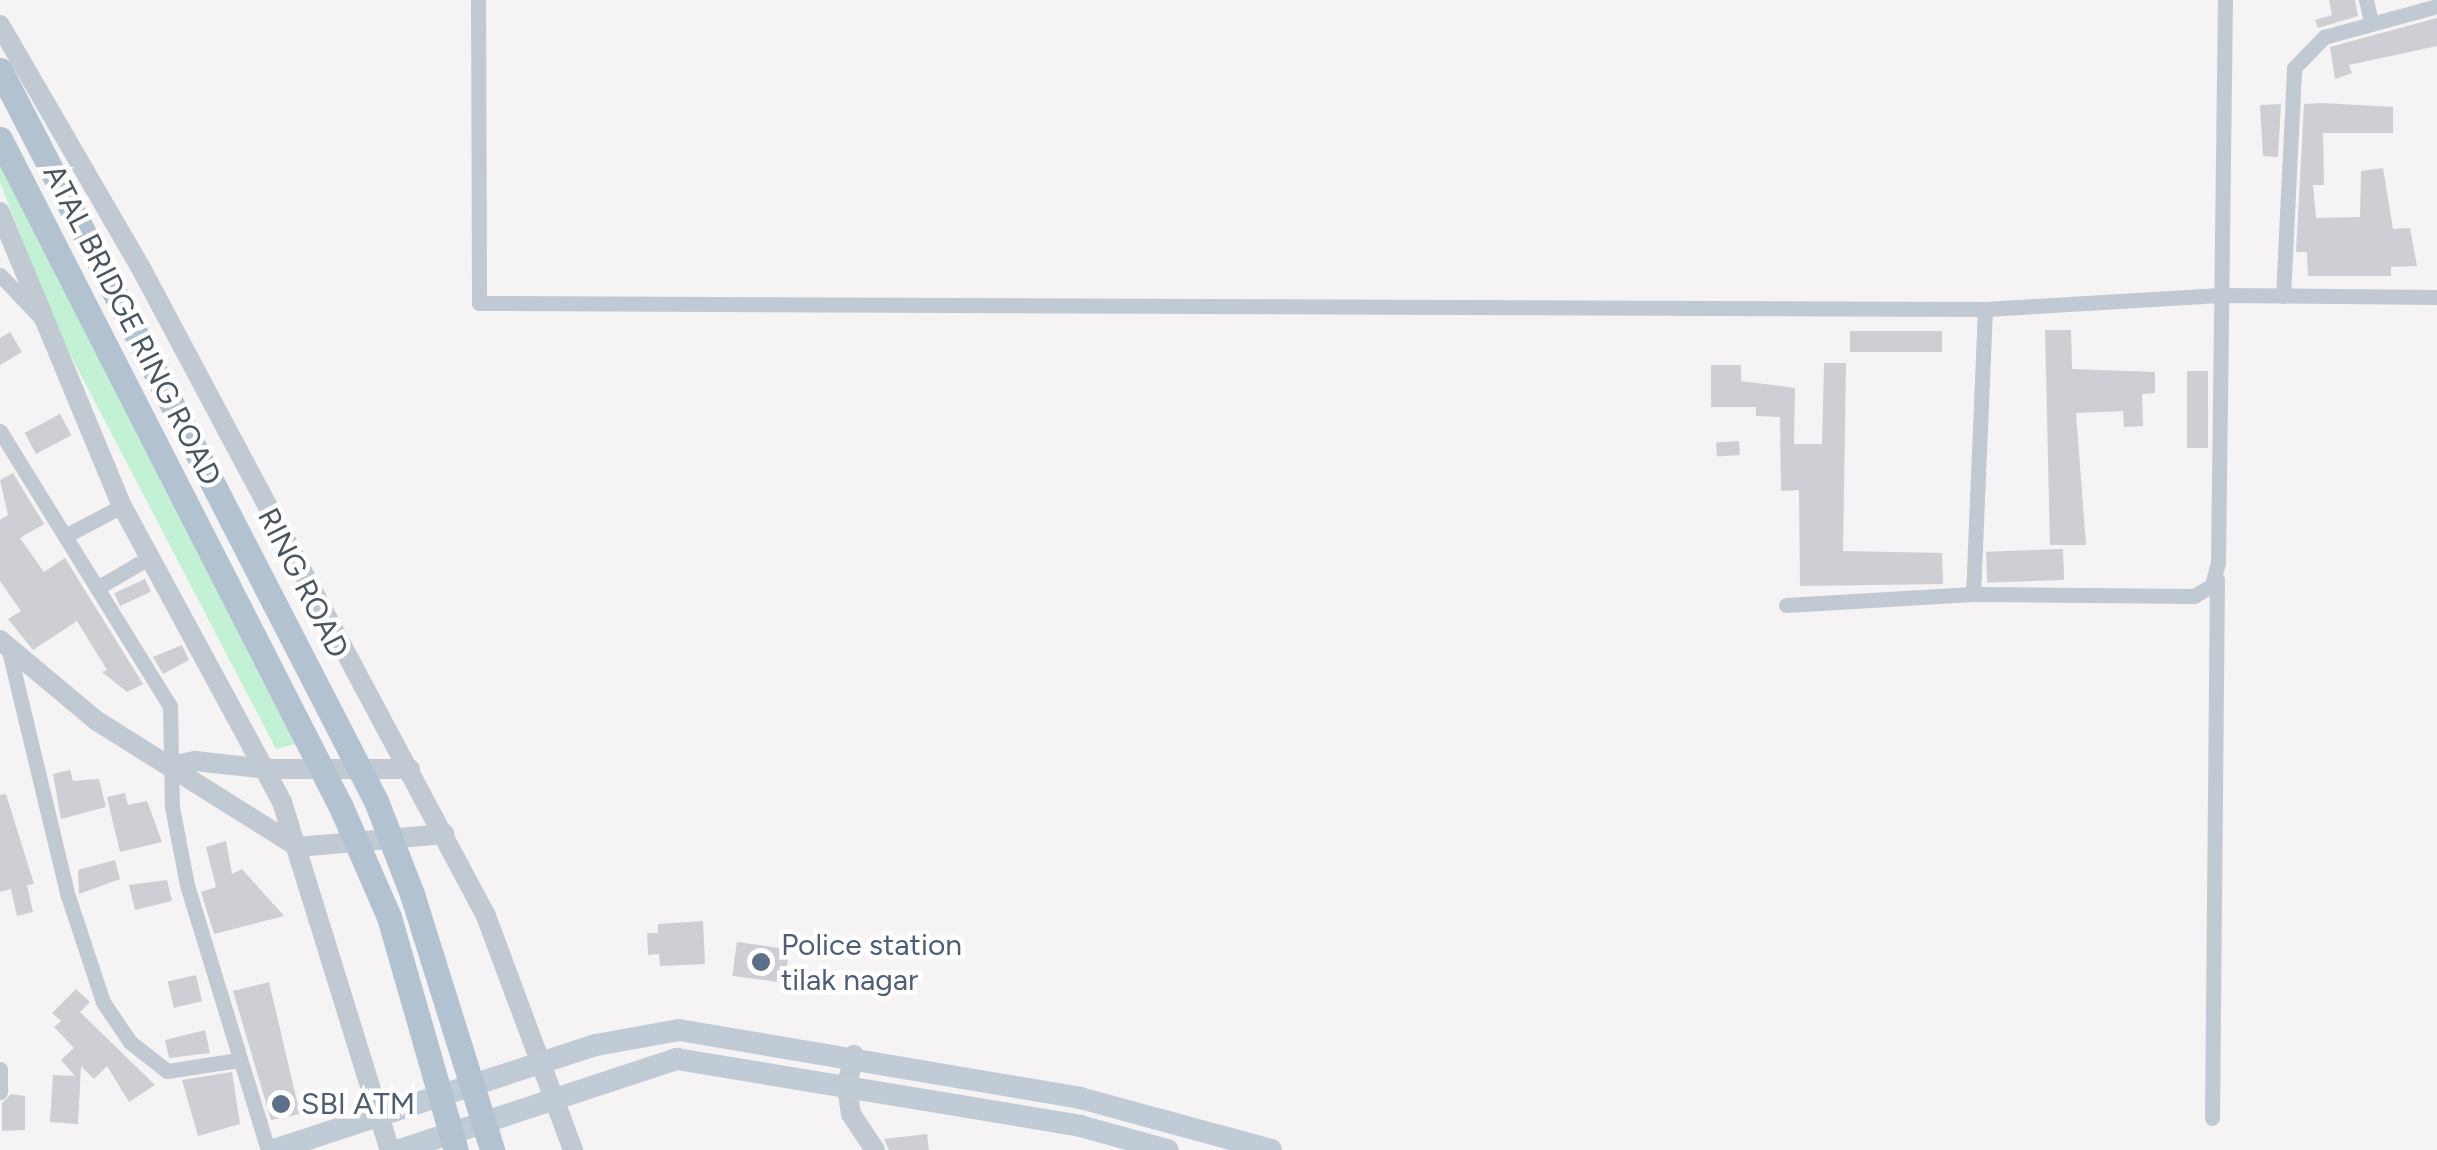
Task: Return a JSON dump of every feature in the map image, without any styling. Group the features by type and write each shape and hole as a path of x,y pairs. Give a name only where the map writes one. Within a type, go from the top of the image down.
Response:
{"main road":[{"name":"RING ROAD","path":"0,70 376,801 492,1150"},
{"name":"ATAL BRIDGE RING ROAD","path":"0,139 342,807 388,917 456,1150"},
{"path":"271,1150 381,1118 596,1045 679,1030 854,1054 1080,1098 1271,1150"},
{"path":"400,1150 677,1059 1080,1126 1168,1150"}],"street":[{"path":"478,0 479,303 1985,309 2220,295 2437,297"},
{"path":"2212,1118 2225,0"},
{"path":"2366,0 2371,22"},
{"path":"2283,296 2294,68 2324,36 2437,6"},
{"path":"0,26 143,272 486,916 545,1064 573,1150"},
{"path":"0,212 122,506 267,769 298,847 390,1150"},
{"path":"0,276 41,318"},
{"path":"1973,594 1985,309"},
{"path":"0,431 170,706 171,766 186,884 238,1060 271,1150"},
{"path":"65,536 122,506"},
{"path":"97,588 150,557"},
{"path":"1786,605 1973,594 2194,596 2217,578"},
{"path":"4,643 97,722 171,766 187,783 298,847 444,834"},
{"path":"4,643 68,896 102,1002 130,1042 167,1070 238,1060"},
{"path":"171,766 195,761 267,769 410,769"},
{"path":"854,1054 847,1086 851,1114 875,1150"},
{"path":"0,1069 0,1092"}],"green space":[{"path":"0,162 314,739 276,749 57,329 0,182"}],"building":[{"path":"2329,0 2355,0 2358,16 2318,28 2315,20 2332,15"},
{"path":"2437,18 2437,46 2349,65 2352,73 2335,79 2330,47"},
{"path":"2281,104 2278,157 2263,156 2260,105"},
{"path":"2304,104 2393,107 2393,133 2323,133 2324,185 2313,185 2316,218 2360,217 2361,171 2383,168 2393,229 2410,228 2417,266 2391,267 2391,276 2308,276 2307,252 2296,252"},
{"path":"2045,330 2071,330 2072,369 2155,372 2155,393 2142,394 2143,426 2124,427 2123,411 2076,413 2086,545 2050,545"},
{"path":"1850,331 1942,331 1942,352 1850,352"},
{"path":"10,332 22,352 0,365 0,338"},
{"path":"1824,363 1846,363 1843,551 1942,553 1943,584 1800,586 1799,490 1781,491 1780,417 1756,416 1756,407 1711,407 1711,365 1741,365 1741,381 1795,388 1794,444 1822,444"},
{"path":"2187,371 2208,371 2208,448 2187,448"},
{"path":"60,414 71,435 36,454 25,433"},
{"path":"1739,441 1740,455 1717,457 1716,443"},
{"path":"13,473 44,524 20,538 44,572 65,558 143,684 127,692 102,672 107,670 77,621 33,650 8,619 21,611 0,581 0,520 8,515 0,480"},
{"path":"2063,549 2064,580 1987,583 1986,552"},
{"path":"145,579 151,592 120,606 114,593"},
{"path":"182,645 189,660 163,674 153,657"},
{"path":"70,770 73,781 99,779 106,807 61,819 53,774"},
{"path":"125,793 128,805 147,801 162,842 120,852 107,797"},
{"path":"6,794 34,884 27,885 33,912 17,916 11,889 0,892 0,795"},
{"path":"226,841 232,874 242,869 284,916 214,934 201,892 216,887 206,847"},
{"path":"115,860 120,879 79,894 78,870"},
{"path":"167,880 172,901 135,910 129,885"},
{"path":"703,921 705,964 660,966 659,954 648,955 647,933 658,933 658,924"},
{"name":"Police station tilak nagar","path":"737,942 789,949 785,983 732,976"},
{"path":"196,975 202,1001 174,1008 168,982"},
{"path":"269,982 300,1114 271,1120 233,991"},
{"path":"76,989 90,1002 80,1012 155,1085 129,1102 107,1066 94,1079 81,1066 78,1124 50,1122 53,1075 75,1076 61,1060 74,1048 54,1027 61,1021 52,1013"},
{"path":"205,1030 210,1053 169,1058 165,1040"},
{"path":"232,1072 240,1124 198,1136 182,1080"},
{"path":"11,1094 25,1096 25,1130 2,1131 2,1103"},
{"path":"927,1134 929,1150 889,1150 884,1139"}],"place":[{"name":"Police station tilak nagar","path":"761,962"},
{"name":"SBI ATM","path":"281,1104"}]}
